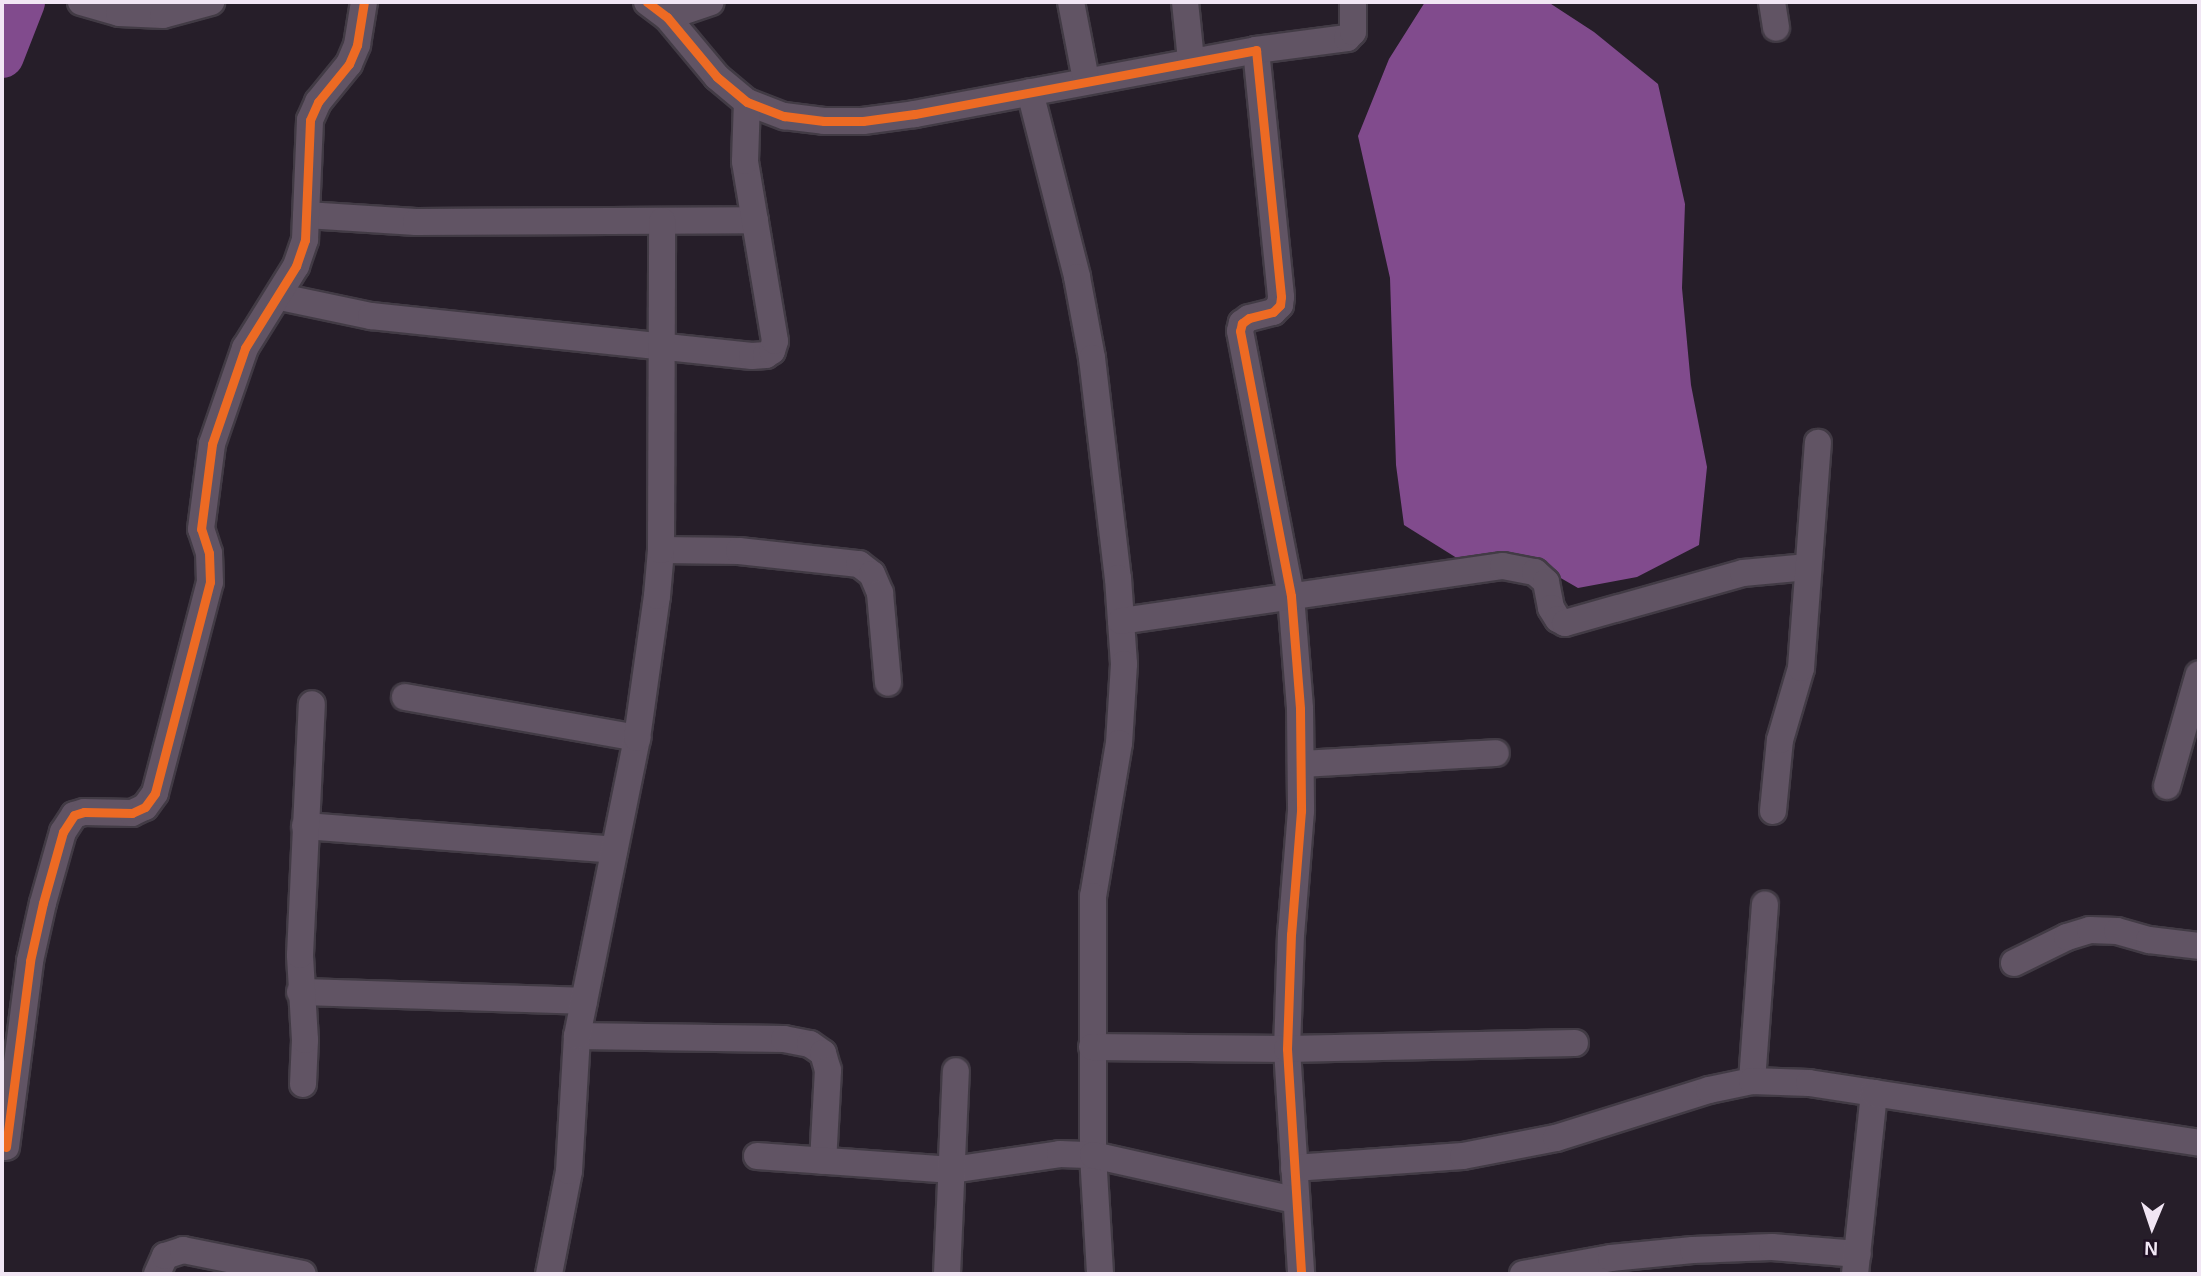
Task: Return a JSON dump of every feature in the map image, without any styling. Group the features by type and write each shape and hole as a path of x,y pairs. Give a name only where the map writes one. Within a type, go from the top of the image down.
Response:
{"street":[{"path":"81,2 119,13 163,15 211,2"},
{"path":"6,1146 30,961 63,832 74,815 84,812 132,813 145,807 155,793 210,582 209,553 201,529 212,444 245,348 262,318 280,297 296,266 305,240 310,120 318,102 349,64 356,45 364,2"},
{"path":"657,10 711,2"},
{"path":"1071,2 1086,80"},
{"path":"1185,2 1191,60"},
{"path":"657,10 717,77 747,102 785,116 824,121 863,121 1191,60 1346,38 1353,32 1353,2"},
{"path":"1772,2 1776,28"},
{"path":"1256,50 1281,297 1280,305 1273,312 1249,318 1242,323 1240,331 1291,596 1301,764 1301,811 1291,934 1287,1049 1301,1274"},
{"path":"1030,92 1077,277 1092,358 1124,664 1119,743 1093,896 1093,1156 1100,1274"},
{"path":"280,297 371,316 752,356 772,351 775,341 745,160 747,102"},
{"path":"306,215 403,221 755,220"},
{"path":"550,1274 569,1171 577,1036 637,738 661,550 662,221"},
{"path":"1773,811 1780,740 1801,668 1818,443"},
{"path":"661,550 738,551 859,564 872,574 880,593 888,683"},
{"path":"1121,621 1503,566 1535,572 1546,582 1551,608 1558,619 1565,623 1743,573 1808,567"},
{"path":"2167,786 2199,674"},
{"path":"405,697 637,738"},
{"path":"303,1084 305,1040 300,992 312,705"},
{"path":"1301,764 1496,753"},
{"path":"305,826 614,850"},
{"path":"1752,1081 1765,904"},
{"path":"2014,963 2067,937 2090,930 2117,931 2149,940 2199,946"},
{"path":"300,992 584,1001"},
{"path":"577,1036 784,1039 810,1044 823,1054 828,1070 823,1161"},
{"path":"1092,1048 1287,1049 1575,1043"},
{"path":"947,1274 956,1071"},
{"path":"1293,1168 1463,1156 1556,1138 1709,1090 1752,1081 1809,1083 2199,1143"},
{"path":"1522,1274 1611,1258 1693,1250 1772,1247 1856,1264 1874,1093"},
{"path":"757,1156 952,1170 1060,1154 1093,1156 1295,1200"},
{"path":"157,1274 164,1256 183,1250 303,1274"}],"shaded area":[{"path":"1425,2 1548,2 1594,32 1658,84 1685,204 1682,288 1691,385 1707,467 1699,545 1637,577 1578,588 1533,562 1468,565 1404,525 1396,465 1390,278 1358,136 1389,59"}],"waterway":[{"path":"2,56 23,2"}],"cycle path":[{"path":"6,1147 30,961 63,832 74,815 84,812 132,813 145,807 155,793 210,582 209,553 201,529 212,444 245,348 296,266 305,240 310,120 318,102 349,64 357,45 364,2"},
{"path":"647,2 667,17 717,77 747,102 784,116 824,121 863,121 915,114 1256,50 1281,297 1280,305 1273,312 1249,318 1242,323 1240,331 1291,596 1300,709 1301,811 1291,934 1287,1049 1301,1274"}]}
